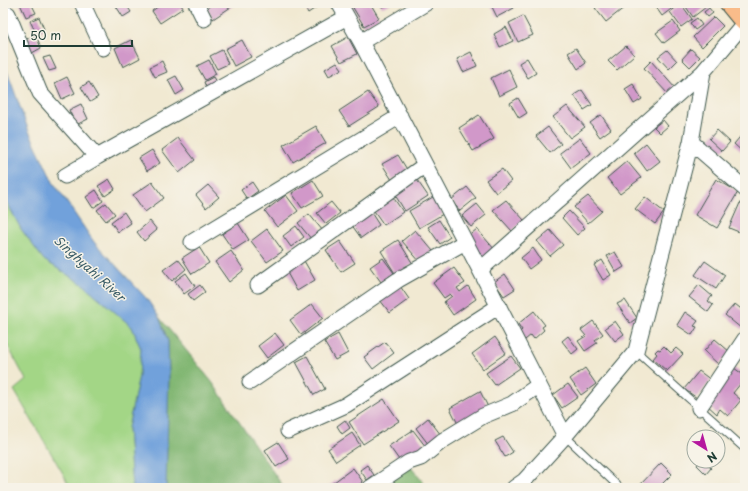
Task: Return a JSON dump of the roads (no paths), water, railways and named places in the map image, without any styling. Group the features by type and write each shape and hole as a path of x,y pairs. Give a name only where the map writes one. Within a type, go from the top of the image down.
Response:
{"main road":[{"path":"731,3 745,21"}],"street":[{"path":"82,3 103,48"},
{"path":"196,3 204,19"},
{"path":"339,3 400,116 565,436"},
{"path":"361,42 426,3"},
{"path":"8,14 40,94 97,157"},
{"path":"64,176 347,17"},
{"path":"480,270 703,72 745,21"},
{"path":"514,488 524,481 565,436 636,351 691,142 703,72"},
{"path":"192,242 400,116"},
{"path":"691,142 745,189"},
{"path":"258,285 425,164"},
{"path":"250,382 398,280 465,242"},
{"path":"288,431 346,405 498,306"},
{"path":"699,408 745,339"},
{"path":"370,488 409,462 421,458 442,441 483,416 512,404 539,385"}],"lane":[{"path":"636,351 745,449"},
{"path":"565,436 620,488"}],"water":[{"name":"Singhyahi River","path":"3,60 28,129 53,182 94,242 147,299 159,317 168,341 169,375 166,488 132,488 128,428 139,376 141,349 132,327 84,285 44,260 21,229 3,195"}]}
